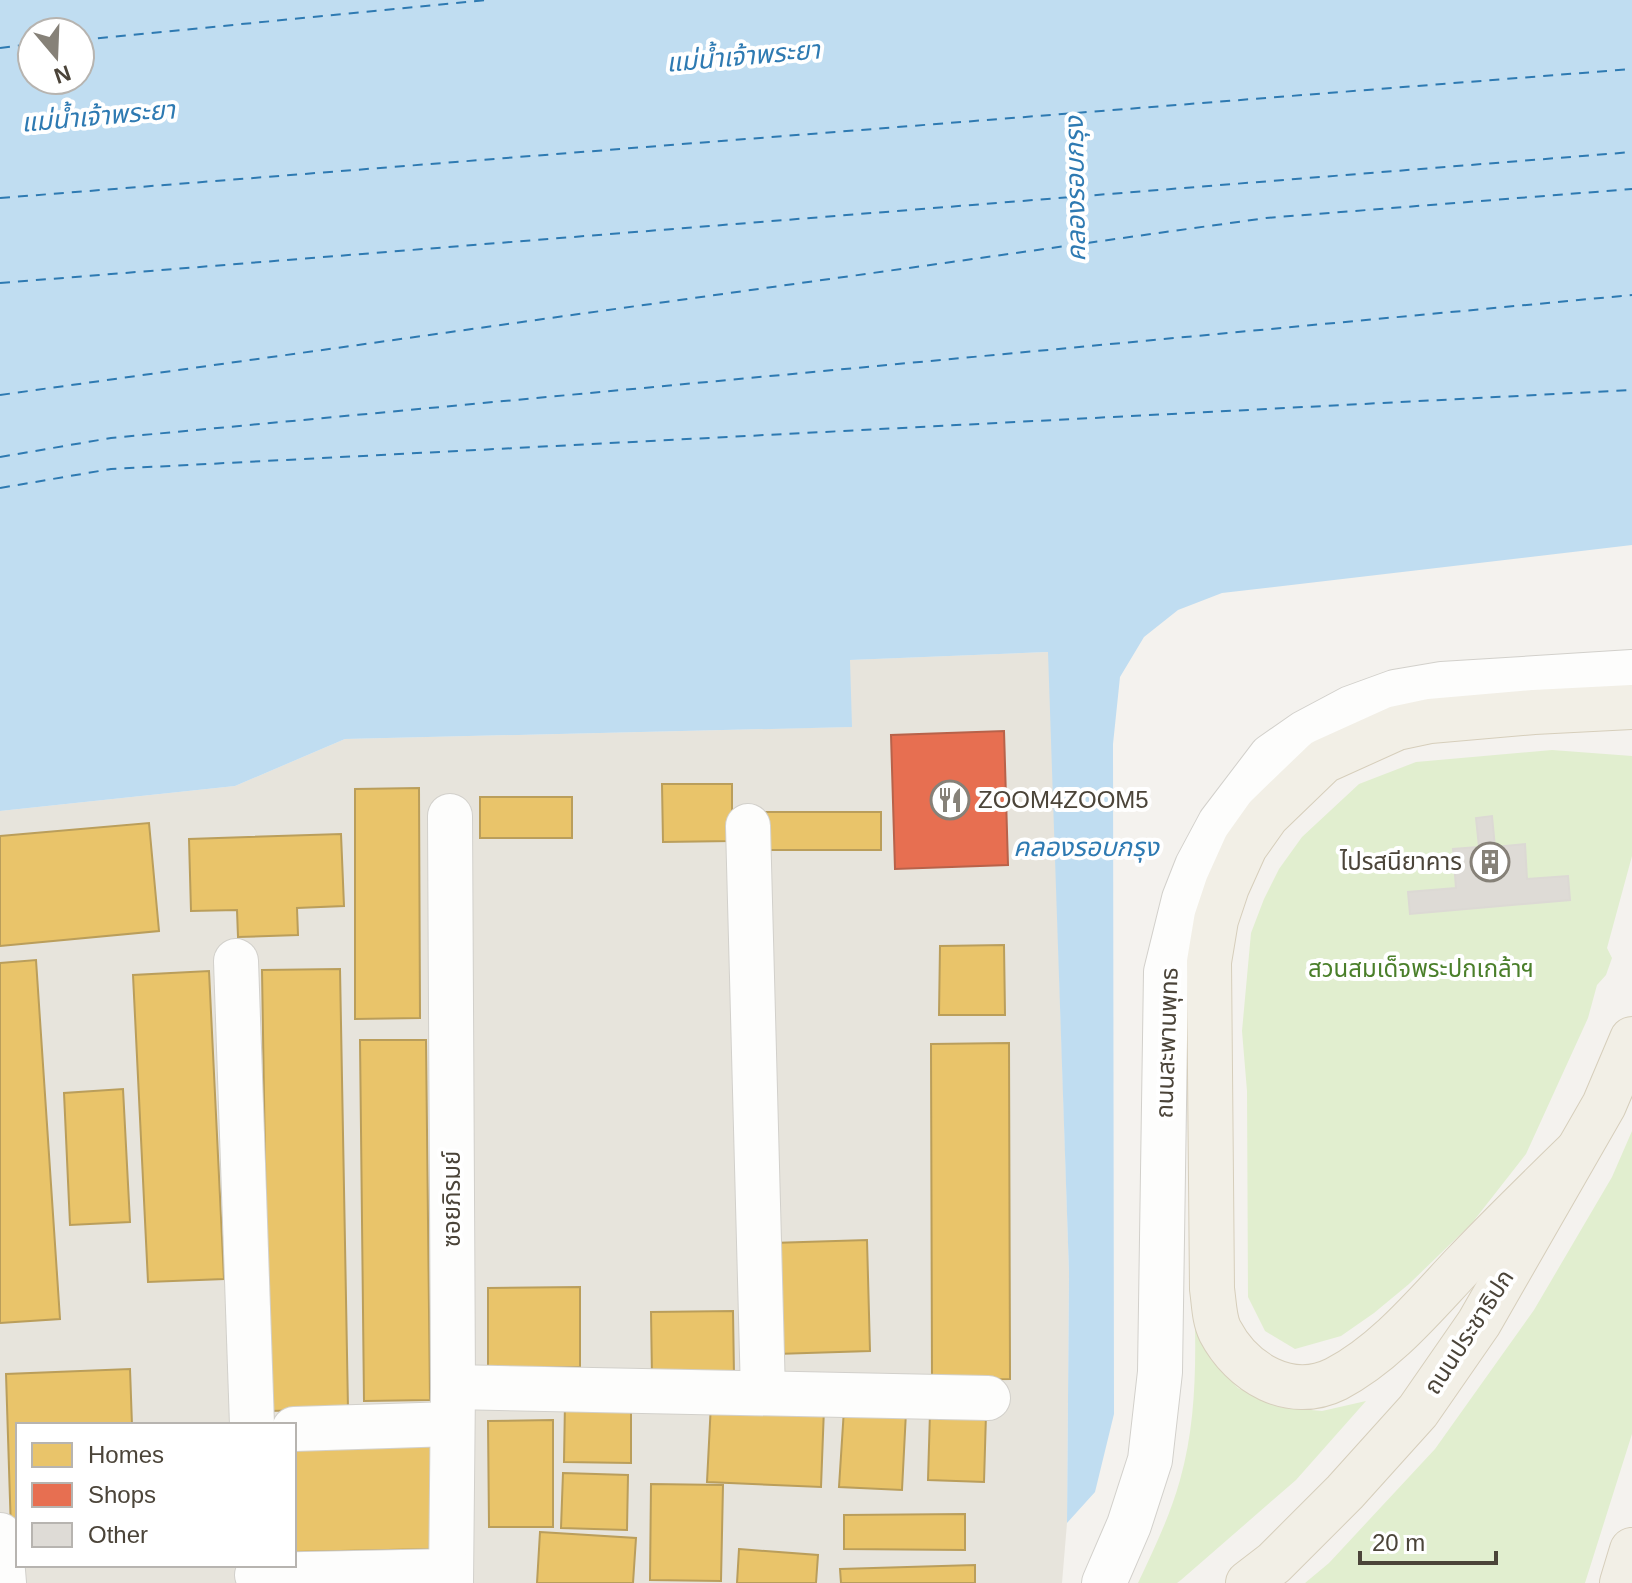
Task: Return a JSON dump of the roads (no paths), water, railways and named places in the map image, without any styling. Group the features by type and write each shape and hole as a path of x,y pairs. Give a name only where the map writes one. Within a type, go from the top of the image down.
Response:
{"main road":[{"path":"1576,1152 1411,1319 1353,1369 1334,1380 1313,1387 1275,1384 1255,1373 1238,1358 1218,1328 1212,1289 1209,962 1216,920 1245,847 1267,816 1324,761 1397,728 1476,716 1632,707"},
{"name":"ถนนประชาธิปก","path":"1248,1583 1274,1563 1345,1492 1418,1411 1479,1323 1604,1105 1632,1039"},
{"path":"1622,1583 1632,1550"}],"street":[{"name":"ถนนสะพานพุทธ","path":"1104,1583 1129,1525 1150,1460 1160,1372 1166,972 1184,899 1220,823 1245,786 1271,756 1304,733 1351,708 1395,692 1442,684 1632,672"},
{"name":"ซอยภิรมย์","path":"450,816 451,1577"},
{"path":"748,826 763,1393"},
{"path":"236,961 252,1423"},
{"path":"296,1429 452,1406 763,1393 988,1398"},
{"path":"0,1535 4,1583"},
{"path":"257,1575 451,1577"}],"water":[{"path":"0,0 1632,0 1632,545 1222,593 1178,610 1144,637 1120,677 1113,744 1114,1414 1095,1492 1067,1523 1069,1273 1048,652 850,660 852,727 345,739 235,786 0,811"}],"place":[{"name":"ZOOM4ZOOM5","path":"950,800"},
{"name":"ไปรสนียาคาร","path":"1490,862"}],"water label":[{"name":"แม่น้ำเจ้าพระยา","path":"743,56"},
{"name":"แม่น้ำเจ้าพระยา","path":"98,116"},
{"name":"คลองรอบกรุง","path":"1075,189"},
{"name":"คลองรอบกรุง","path":"1086,847"}],"park label":[{"name":"สวนสมเด็จพระปกเกล้าฯ","path":"1421,969"}]}
